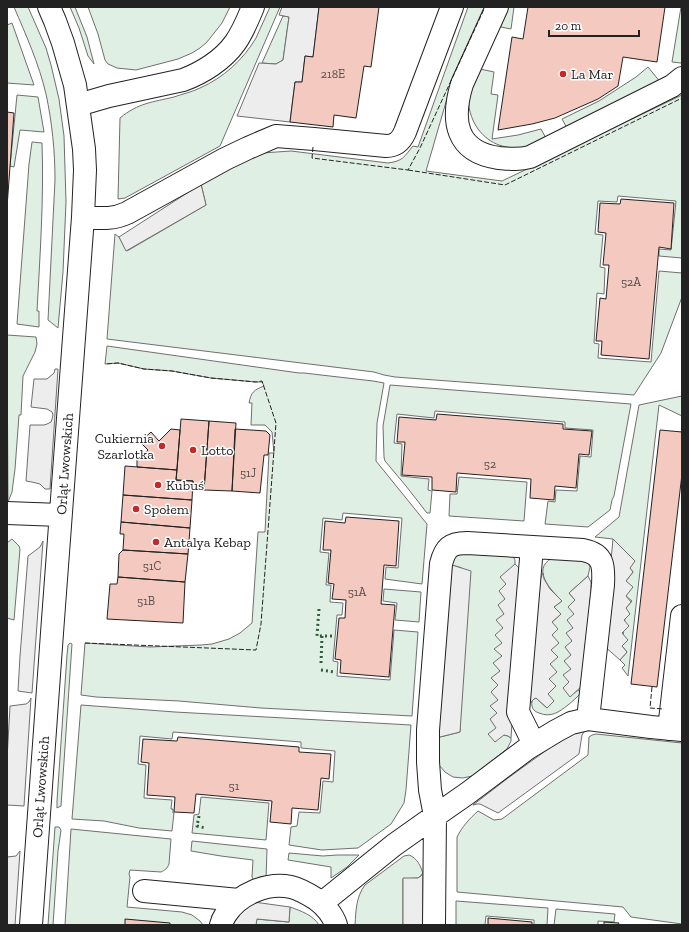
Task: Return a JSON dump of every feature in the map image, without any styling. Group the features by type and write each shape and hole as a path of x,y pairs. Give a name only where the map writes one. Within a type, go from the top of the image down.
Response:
{"street":[{"name":"Orląt Lwowskich","path":"31,925 83,217 84,170 84,149 75,85 70,65 49,7"},
{"path":"78,105 109,96 194,76 211,66 228,52 240,35 253,7"},
{"path":"83,217 119,217 225,159 276,136 386,146 394,145 400,141 405,132 452,7"},
{"path":"497,7 462,84 459,94 457,116 458,127 462,137 468,145 476,151 493,157 513,159 521,159 530,156 672,86 682,78"},
{"path":"7,513 60,515"},
{"path":"434,925 435,816 430,790 428,730 441,564 445,553 454,544 460,543 583,550 596,554 600,560 603,585 588,719"},
{"path":"532,547 518,712 534,744"},
{"path":"322,903 394,845 534,744 571,723 588,719 676,729 682,616"},
{"path":"221,925 226,914 239,900 255,891 272,886 290,887 307,893 322,903 335,921 336,925"},
{"path":"144,891 239,900"}],"green space":[{"path":"14,7 28,7 46,48 59,99 64,136 66,202 63,272 58,328 48,320 55,180 54,147 46,94 40,72"},
{"path":"70,7 75,7 87,37 94,64 88,56 79,28"},
{"path":"88,7 230,7 222,23 207,42 200,48 178,59 136,70 117,68 108,64 105,60 98,34"},
{"path":"270,7 280,7 220,146 125,198 118,199 120,118 139,106 174,97 197,89 224,74 239,61 251,46"},
{"path":"468,7 488,7 448,95 426,171 502,181 682,95 682,258 659,256 659,249 671,250 676,201 618,196 617,202 598,201 595,234 603,235 600,267 605,268 604,294 597,293 594,343 599,344 598,358 651,362 659,271 682,273 682,297 661,353 634,395 395,377 374,372 107,339 115,234 119,237 127,251 206,205 201,184 242,161 262,153 291,151 388,163 400,160 413,146 418,147"},
{"path":"508,7 514,7 511,29 501,27 500,24"},
{"path":"681,7 682,62 681,63 672,62"},
{"path":"283,16 289,17 283,60 276,64 262,63"},
{"path":"12,23 34,85 7,83 7,25"},
{"path":"648,67 661,83 568,130 562,119 599,101 636,77"},
{"path":"480,69 494,72 491,94 498,95 492,139 518,135 541,129 547,140 529,147 512,148 493,143 478,129 470,112 469,94"},
{"path":"17,95 38,97 44,132 20,130 14,167 10,166"},
{"path":"32,142 42,143 42,206 37,311 39,311 39,327 17,324"},
{"path":"7,335 36,337 37,344 35,352 23,376 21,415 19,415 15,469 12,492 8,502"},
{"path":"107,346 299,373 384,383 377,423 376,461 427,524 422,584 385,579 386,567 398,568 402,518 343,513 342,520 323,518 320,552 329,553 326,585 331,585 330,602 343,603 342,615 337,615 333,661 338,662 337,676 390,680 394,630 418,632 412,716 261,708 81,695 85,643 150,647 212,644 229,639 240,633 252,623 258,532 265,532 269,453 274,453 272,432 265,425 251,425 252,403 249,403 250,399 254,392 264,386 262,382 211,378 172,371 144,369 118,363 105,364"},
{"path":"390,385 631,404 614,496 610,510 588,527 545,524 548,501 555,502 556,490 577,491 580,456 591,457 593,430 565,428 565,422 435,411 434,418 397,414 394,443 402,444 401,476 429,479 428,490 432,491 430,513 427,513 385,461 383,426"},
{"path":"682,396 682,416 659,405 628,676 622,668 625,665 620,660 627,652 622,646 626,608 632,601 626,596 626,581 633,572 613,539 595,537 619,517 639,405"},
{"path":"459,477 527,482 524,521 449,516 450,494 457,494"},
{"path":"12,539 20,549 14,620 7,618 7,543"},
{"path":"459,553 512,554 515,560 515,564 512,567 506,585 497,713 504,735 511,738 511,741 507,749 472,776 463,778 453,777 445,772 439,765 436,738 460,732 462,568 452,565 451,562"},
{"path":"552,558 587,561 590,567 588,576 569,593 575,600 570,696 579,690 580,694 555,714 547,715 535,711 532,707 532,701 536,698 547,708 552,622 561,614 554,607 562,601 548,586 543,574 543,568"},
{"path":"384,589 421,592 419,622 395,620 397,603 383,601"},
{"path":"70,643 72,644 61,806 57,808 67,655 68,645"},
{"path":"81,705 175,712 411,725 404,803 391,824 358,848 322,850 289,845 291,827 297,826 299,812 320,813 323,781 333,782 335,751 301,748 301,742 173,732 172,739 140,736 138,764 146,765 144,798 172,800 171,809 173,809 174,813 172,831 139,828 104,821 72,819"},
{"path":"596,734 682,743 682,924 631,917 623,907 457,892 457,837 469,820 478,811 494,820 502,819 588,755 589,737"},
{"path":"201,797 269,803 266,840 192,833 194,815 199,814"},
{"path":"55,827 59,827 61,830 58,851 53,925 48,925"},
{"path":"71,829 171,839 169,864 165,870 161,872 130,870 127,907 182,912 192,915 203,925 65,925"},
{"path":"192,841 267,849 266,879 255,882 252,877 253,860 191,851"},
{"path":"289,853 323,856 359,855 347,867 331,878 331,867 288,860"},
{"path":"409,855 418,863 423,874 418,878 403,879 403,925 355,925 358,899 365,885 404,856"},
{"path":"456,901 548,908 547,925 534,925 534,920 486,916 485,925 456,925"},
{"path":"290,907 310,916 319,925 256,925 256,919 289,922"},
{"path":"556,909 615,914 614,922 598,921 598,925 554,925"}],"shaded area":[{"path":"282,7 319,7 313,57 305,56 302,82 295,82 290,122 237,116 259,63 276,64 283,60 289,17 279,15"},
{"path":"201,184 206,205 126,251 119,237"},
{"path":"55,369 58,369 50,489 45,489 40,484 26,481 30,425 47,424 51,422 53,415 52,412 47,409 31,407 34,379 47,379 54,373"},
{"path":"613,539 635,561 630,568 633,572 626,581 633,587 626,596 631,602 626,608 630,614 624,620 629,626 622,633 628,640 622,646 627,652 620,660 603,645"},
{"path":"43,541 32,693 18,691 20,656 28,556 40,547"},
{"path":"515,564 522,571 511,738 504,735 495,742 488,734 496,728 490,719 497,713 490,706 498,700 491,692 498,685 491,678 500,671 493,663 502,656 494,649 502,643 495,635 503,628 496,620 504,614 498,605 505,599 499,591 506,584 500,577"},
{"path":"452,565 471,571 460,732 436,738"},
{"path":"543,573 544,579 550,589 562,601 554,607 561,614 552,622 558,629 552,635 559,643 551,650 558,657 550,664 557,672 549,679 556,686 548,694 554,701 547,708 536,698 531,703 529,691 539,582"},
{"path":"588,576 591,582 591,590 583,685 570,697 563,688 569,682 563,675 571,669 564,661 571,655 565,647 572,641 566,633 573,628 567,620 574,614 568,607 575,600 569,593"},
{"path":"31,698 24,806 7,805 7,759 10,706 26,704"},
{"path":"588,729 582,735 579,754 498,813 480,804 473,805 566,736"},
{"path":"20,851 15,925 7,925 7,857 16,856"},
{"path":"422,874 423,925 403,925 403,878 418,878"},
{"path":"239,900 290,907 289,922 257,919 256,925 233,925 234,910"}],"building":[{"path":"319,7 379,7 371,67 364,66 356,118 334,115 333,127 290,122 295,82 302,82 305,56 313,57"},
{"name":"La Mar","path":"528,7 665,7 657,62 623,57 618,86 598,99 555,118 498,130 512,37 523,39"},
{"path":"7,112 14,113 7,207"},
{"path":"621,199 674,203 671,249 659,247 649,359 601,355 602,341 596,341 600,298 606,299 609,265 603,265 606,233 598,232 600,203 620,204"},
{"path":"437,414 563,424 563,429 592,431 589,455 579,454 576,488 555,486 554,500 530,498 531,479 457,473 456,492 432,490 432,477 402,475 405,442 397,442 399,417 436,420"},
{"name":"Lotto","path":"181,419 209,421 204,490 193,489 193,481 176,480"},
{"path":"209,421 236,423 232,491 204,490"},
{"name":"Cukiernia Szarlotka","path":"171,429 180,430 177,470 137,467 137,460 148,450 140,442 151,432 159,441"},
{"path":"235,429 266,431 270,435 268,455 264,455 260,493 232,491"},
{"path":"660,430 682,432 682,474 657,687 631,684"},
{"name":"Kubuś","path":"125,466 177,470 176,480 193,481 192,500 123,495"},
{"path":"123,495 192,500 190,528 121,522"},
{"path":"346,517 399,521 396,566 384,565 381,604 395,605 389,677 340,673 341,660 335,659 339,618 345,618 346,600 332,599 334,584 328,583 331,550 323,550 325,521 345,523"},
{"name":"Antalya Kebap","path":"121,522 190,528 188,554 123,550 124,534 120,534"},
{"path":"123,550 188,554 185,582 118,577 119,554"},
{"path":"118,577 185,582 183,623 107,619 110,584 117,584"},
{"path":"178,737 299,747 299,752 331,754 329,779 321,778 318,810 292,808 291,824 270,822 272,801 196,794 194,813 174,812 175,797 147,795 149,763 141,762 143,739 177,741"},
{"path":"488,918 532,922 532,925 488,925"},
{"path":"125,919 170,923 170,925 125,925"},
{"path":"604,922 619,923 618,925 604,925"}],"hedge":[{"path":"319,609 317,636 322,636"},
{"path":"321,663 322,636 332,636"},
{"path":"321,670 335,672"},
{"path":"199,816 197,826 205,828"}],"fence":[{"path":"313,147 312,158 408,170 420,148 485,7"},
{"path":"408,170 505,185 682,98"},
{"path":"85,643 256,650 261,624 276,423 262,381 256,382 211,378 172,371 144,369 118,363 105,364"},
{"path":"652,687 650,708 664,709"}],"place":[{"name":"La Mar","path":"563,74"},
{"name":"Cukiernia Szarlotka","path":"162,446"},
{"name":"Lotto","path":"193,450"},
{"name":"Kubuś","path":"158,485"},
{"name":"Społem","path":"136,509"},
{"name":"Antalya Kebap","path":"156,542"}]}
